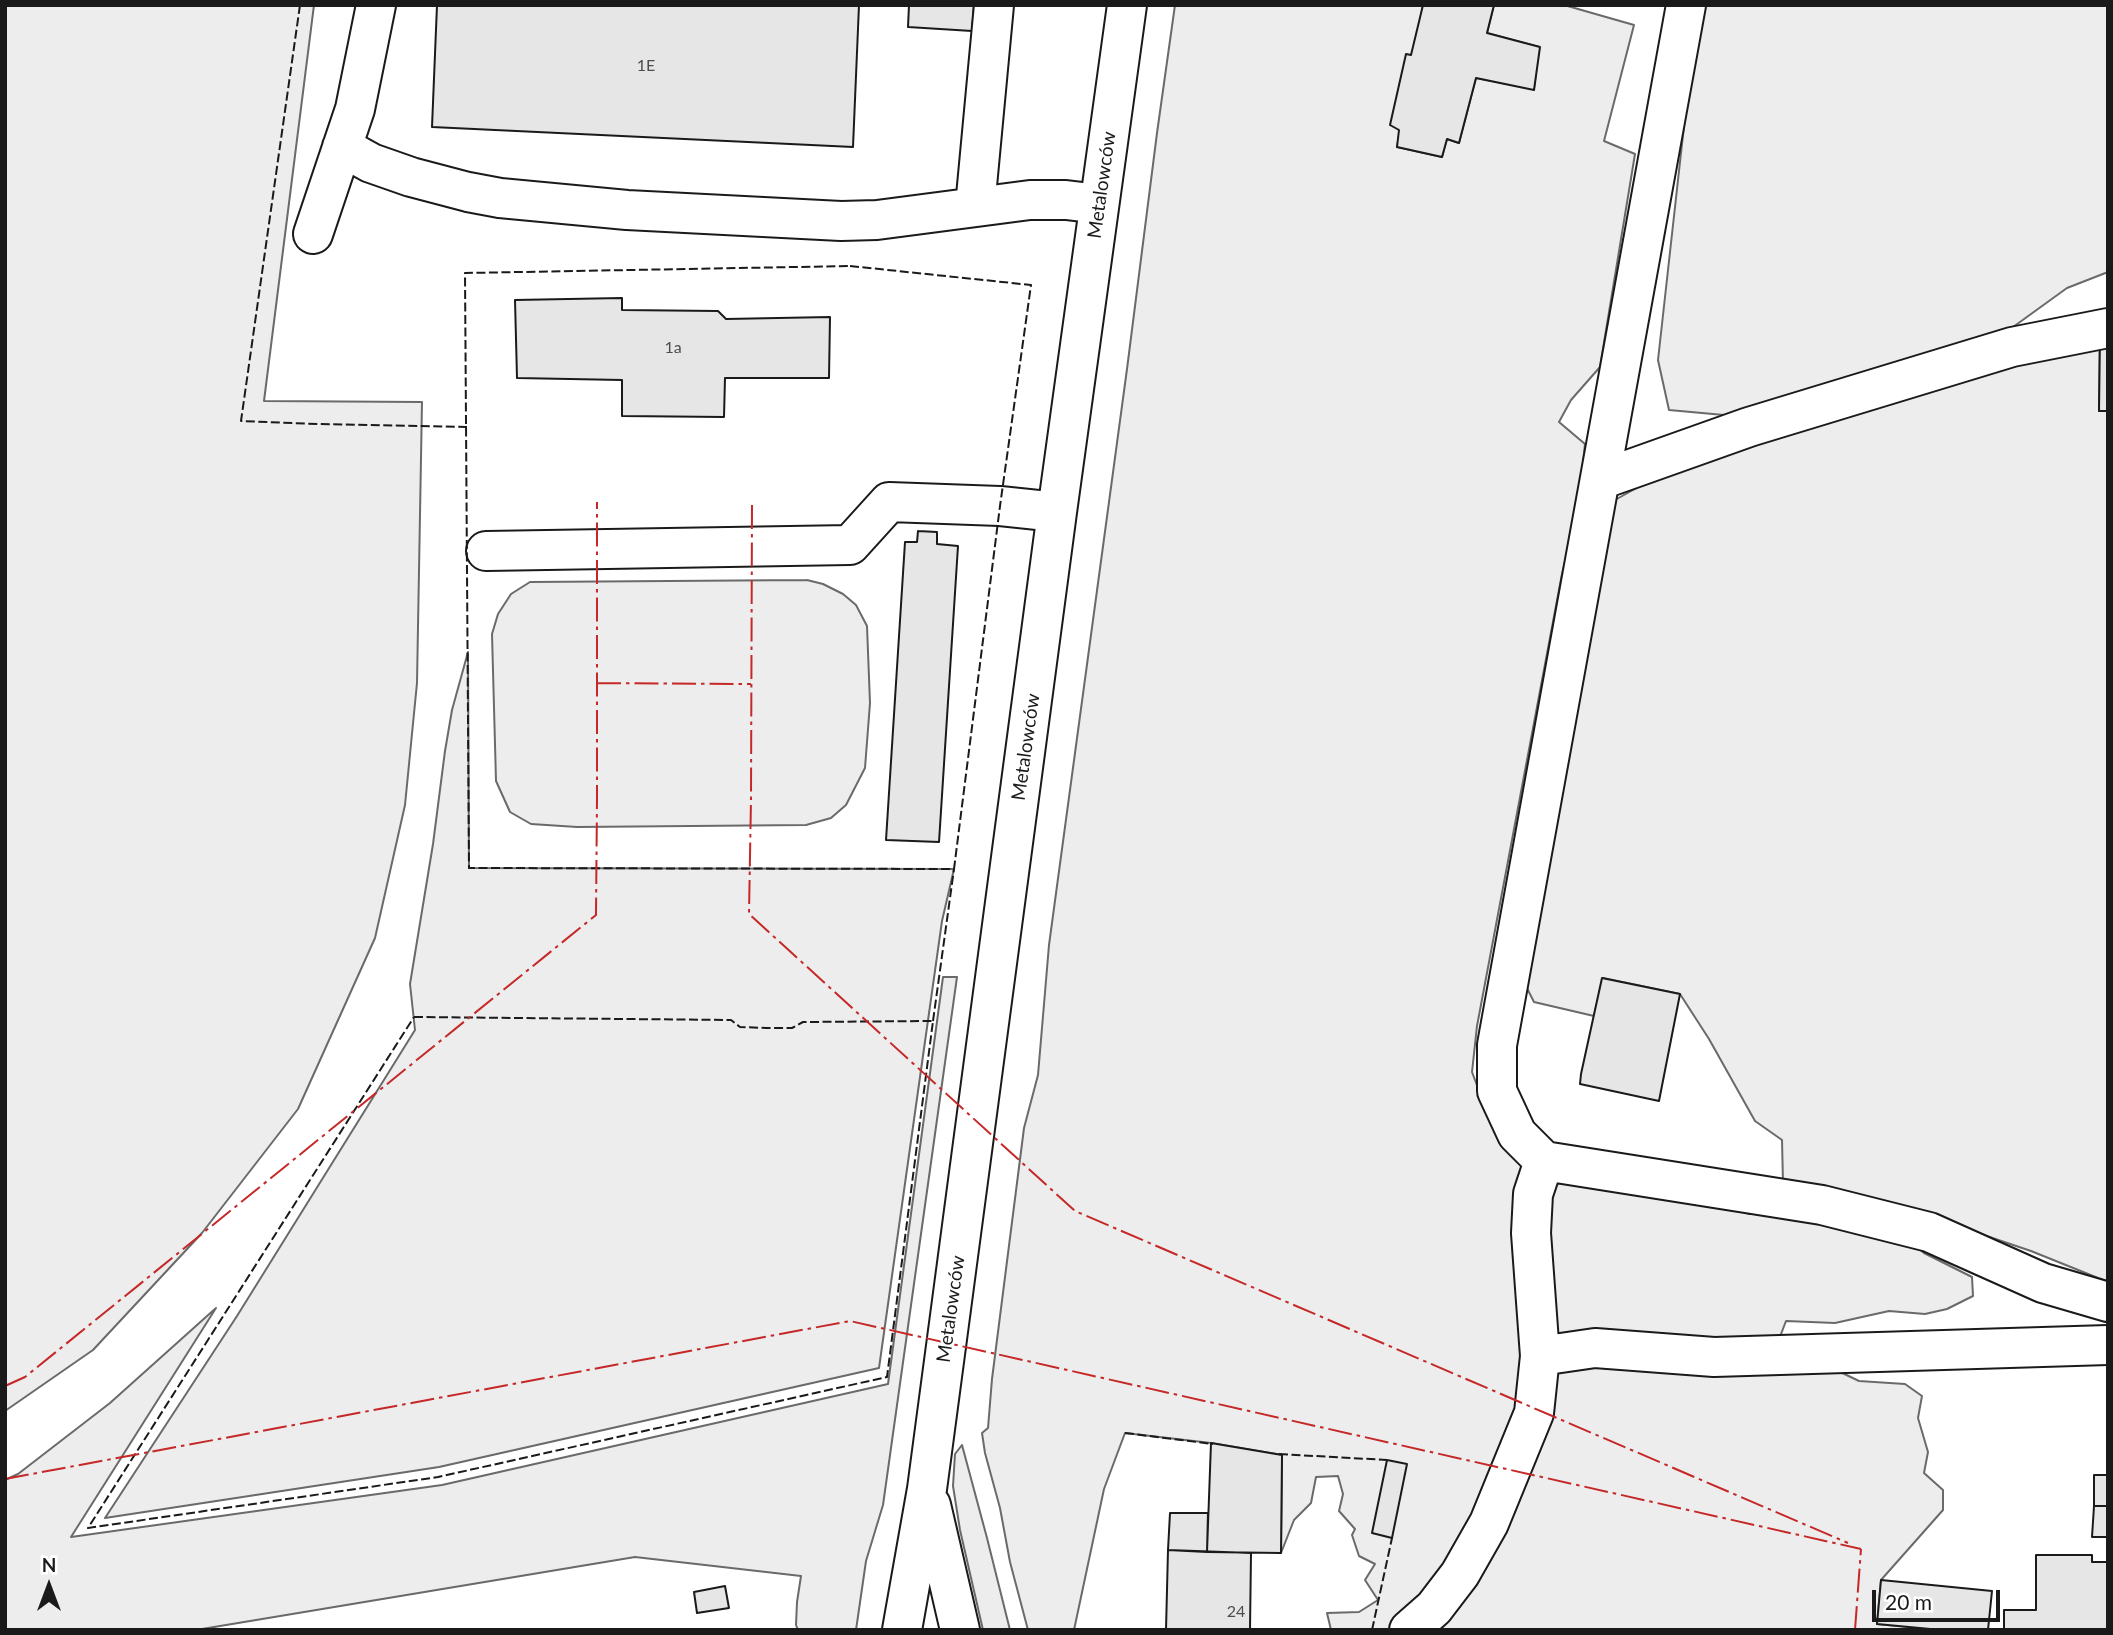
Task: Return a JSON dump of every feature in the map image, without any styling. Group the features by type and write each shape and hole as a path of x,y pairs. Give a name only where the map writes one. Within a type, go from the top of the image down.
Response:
{"street":[{"path":"313,234 355,109 376,5"},
{"path":"975,208 994,5"},
{"name":"Metalowców","path":"902,1630 927,1489 1126,5"},
{"path":"1686,5 1497,1045 1497,1091 1517,1134 1544,1161 1822,1205 1929,1232 2043,1283 2108,1302"},
{"path":"342,147 371,163 445,186 500,198 565,205 841,221 877,220 1030,200 1099,204"},
{"path":"1600,480 1749,427 2012,347 2108,328"},
{"path":"486,551 850,545 889,502 1000,506 1057,512"},
{"path":"1409,1630 1434,1608 1460,1574 1489,1523 1534,1413 1540,1356 1531,1233 1533,1194 1544,1161"},
{"path":"1540,1356 1595,1348 1714,1357 2108,1345"},
{"path":"927,1489 960,1630"}],"shaded area":[{"path":"5,5 314,5 264,401 422,402 417,683 405,805 375,938 298,1109 202,1233 93,1350 5,1411"},
{"path":"1175,5 1423,5 1397,147 1442,157 1447,139 1459,143 1476,78 1534,89 1539,47 1487,33 1494,5 1564,5 1634,25 1604,141 1635,154 1600,367 1571,400 1559,422 1585,444 1578,509 1562,574 1477,1026 1472,1072 1493,1128 1517,1144 1712,1197 1749,1214 1793,1214 1912,1243 1924,1253 1972,1277 1973,1296 1947,1309 1925,1314 1889,1311 1835,1323 1786,1321 1778,1342 1859,1381 1905,1384 1922,1396 1918,1418 1928,1452 1924,1473 1943,1490 1943,1510 1881,1580 1877,1624 1941,1630 1331,1630 1327,1613 1359,1612 1378,1600 1365,1580 1375,1564 1359,1556 1352,1535 1355,1529 1339,1511 1343,1494 1338,1476 1316,1477 1311,1503 1294,1520 1281,1553 1282,1455 1125,1433 1104,1489 1074,1630 1028,1630 982,1433 988,1428 1024,1128 1038,1075 1049,945"},
{"path":"1699,5 2108,5 2108,272 2067,288 2002,335 1735,416 1669,410 1658,360"},
{"path":"2100,333 2099,411 2108,411 2108,1282 2031,1251 1951,1224 1783,1183 1782,1140 1755,1121 1680,994 1603,978 1594,1016 1534,1002 1512,959 1606,505 1667,471"},
{"path":"807,580 843,594 856,605 867,626 870,703 865,768 846,805 831,818 806,825 577,827 531,824 510,812 496,781 492,634 498,614 511,594 530,582"},
{"path":"468,652 469,868 954,869 942,921 879,1368 439,1467 105,1518 237,1316 415,1030 410,984 452,710"},
{"path":"943,977 957,977 883,1505 866,1561 856,1630 798,1630 797,1602 801,1576 635,1557 196,1630 5,1630 5,1480 18,1474 110,1403 216,1308 71,1537 442,1485 888,1384"},
{"path":"962,1445 1010,1630 983,1630 960,1530 953,1486 955,1454"}],"building":[{"path":"437,5 859,5 853,147 432,127"},
{"path":"909,5 974,5 972,31 908,27"},
{"path":"1423,5 1494,5 1487,33 1540,47 1534,90 1476,78 1459,143 1447,139 1442,157 1397,147 1399,130 1390,125 1406,54 1411,55"},
{"path":"622,298 622,310 718,311 726,319 830,317 829,378 725,378 724,417 622,416 622,380 517,378 515,300"},
{"path":"2100,333 2108,333 2108,411 2099,411"},
{"path":"918,531 937,532 937,544 958,546 939,842 886,840 905,542 917,542"},
{"path":"1602,978 1680,994 1659,1101 1580,1084"},
{"path":"1211,1443 1282,1455 1281,1553 1207,1552"},
{"path":"1387,1460 1407,1464 1392,1538 1372,1533"},
{"path":"2094,1475 2108,1475 2108,1506 2094,1506"},
{"path":"2094,1506 2108,1506 2108,1537 2092,1537"},
{"path":"1170,1513 1208,1513 1207,1552 1168,1550"},
{"path":"1168,1550 1251,1553 1250,1630 1166,1630"},
{"path":"2036,1555 2092,1555 2092,1562 2108,1562 2108,1630 2004,1630 2004,1610 2036,1610"},
{"path":"1881,1580 1992,1591 1988,1630 1941,1630 1877,1624"},
{"path":"725,1586 729,1608 697,1613 694,1592"}],"fence":[{"path":"300,5 241,421 467,427"},
{"path":"850,266 1031,285 954,869 469,868 465,273 850,266"},
{"path":"933,1021 954,869"},
{"path":"414,1017 731,1020 740,1027 766,1028 792,1028 803,1022 933,1021 887,1377 438,1477 88,1528 414,1017"},
{"path":"1125,1433 1213,1444"},
{"path":"1279,1454 1387,1460"},
{"path":"1372,1630 1392,1538"}],"power":[{"path":"5,1386 25,1377 596,915 597,502"},
{"path":"752,505 749,914 1075,1211 1848,1543"},
{"path":"597,683 751,684"},
{"path":"5,1479 850,1321 1861,1549"},
{"path":"1855,1630 1861,1549"}]}
